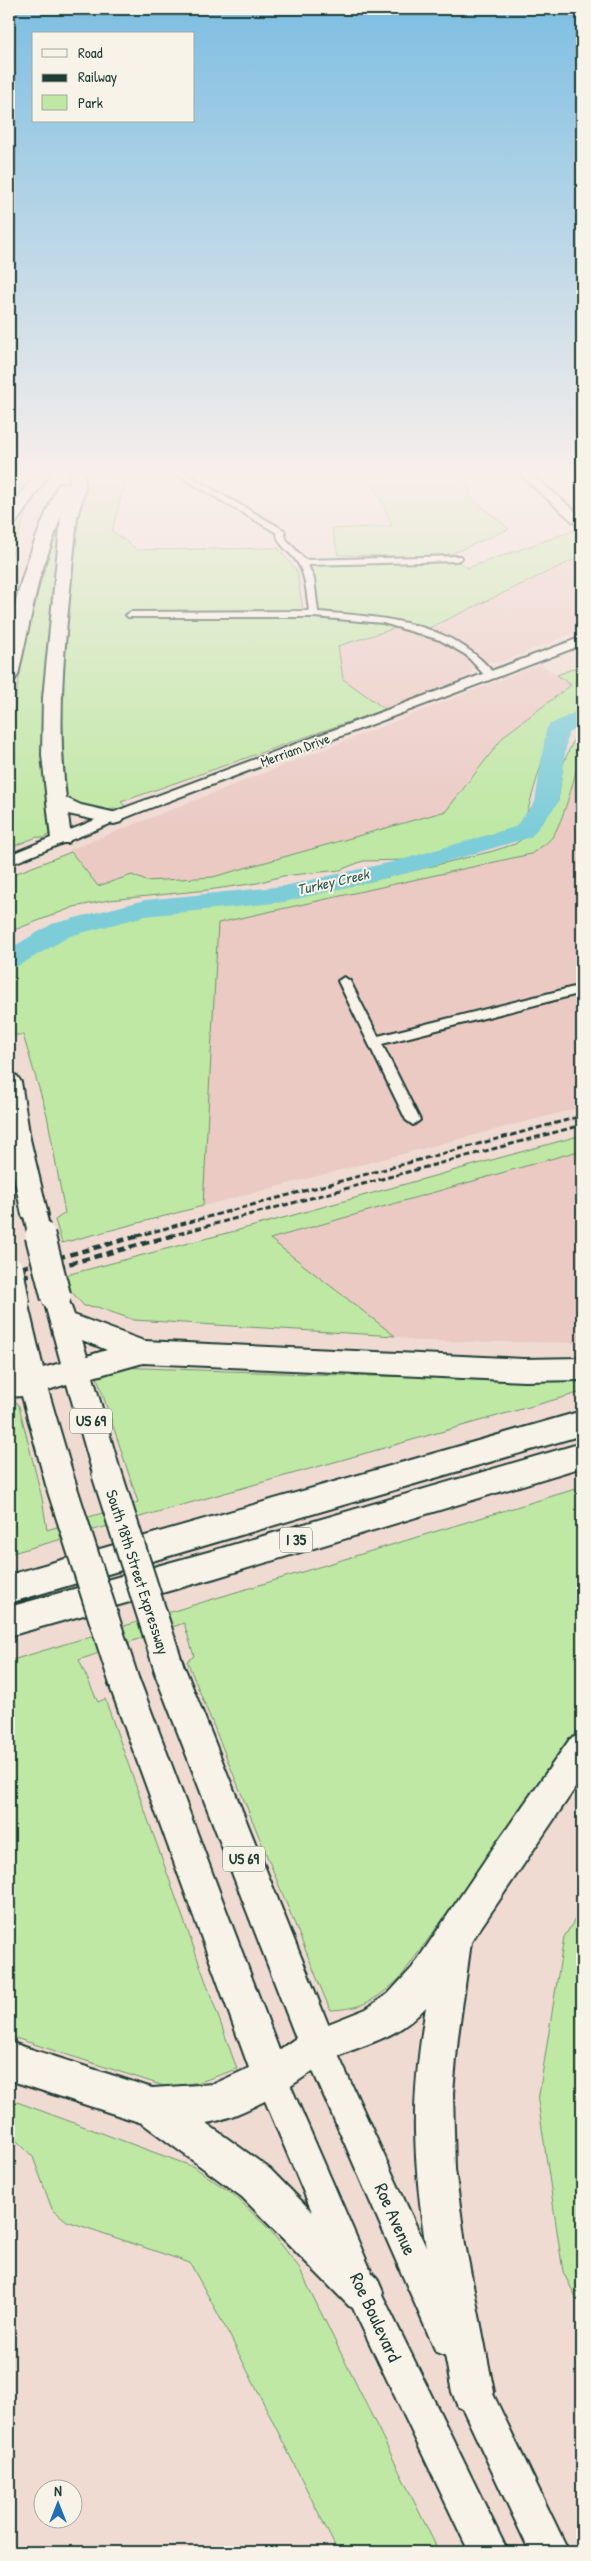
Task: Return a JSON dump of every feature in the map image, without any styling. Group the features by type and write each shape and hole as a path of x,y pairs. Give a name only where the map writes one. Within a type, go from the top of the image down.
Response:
{"highway":[{"path":"9,675 29,591"},
{"path":"61,839 51,756 52,698 62,591"},
{"path":"56,801 75,810 114,818"},
{"name":"South 18th Street Expressway","path":"9,1082 18,1139 56,1297 107,1474 170,1671 318,2046"},
{"path":"9,1272 20,1385 62,1485 125,1684 271,2077"},
{"path":"64,1322 143,1352"},
{"path":"20,1385 143,1352 524,1370 582,1369"},
{"name":"I 35","path":"9,1589 582,1423"},
{"name":"I 35","path":"9,1622 224,1562 582,1455"},
{"path":"152,2107 216,2103 271,2077 318,2046 378,2024 401,2007 425,1981 582,1750"},
{"path":"455,1935 434,2093 435,2149 441,2222 473,2392"},
{"path":"9,2061 152,2107 256,2183 363,2292"}],"main road":[{"name":"Merriam Drive","path":"9,860 114,818 492,677 582,641"},
{"name":"Roe Avenue","path":"318,2046 473,2392"},
{"name":"Roe Boulevard","path":"271,2077 363,2292 489,2552"},
{"path":"473,2392 550,2552"}],"street":[{"path":"311,591 314,614"},
{"path":"131,614 314,614 383,620 444,638 470,653 492,677"},
{"path":"344,981 413,1120"},
{"path":"374,1042 582,989"}],"shaded area":[{"path":"509,591 582,591 582,630 498,663 483,661 459,642 429,628"},
{"path":"399,627 432,637 461,652 473,667 471,675 385,709 343,679 338,646"},
{"path":"540,664 571,684 505,735 446,811 213,877 146,881 132,875 98,886 69,850"},
{"path":"582,747 582,1107 203,1206 218,923 531,854 552,838 560,820"},
{"path":"582,1150 582,1343 414,1341 395,1336 270,1239"}],"green space":[{"path":"39,591 62,591 52,832 44,838 37,837 9,848 8,775 11,734 20,673"},
{"path":"69,591 300,591 304,617 343,618 399,627 338,646 343,679 385,709 121,802 126,807 96,810 80,806 68,798 63,782 61,711"},
{"path":"313,591 509,591 429,628 400,621 317,610"},
{"path":"582,665 582,707 550,734 526,816 512,830 406,860 363,861 340,870 283,876 257,883 208,890 109,900 74,907 9,932 9,876 71,852 98,886 132,875 146,881 213,877 446,811 505,735 571,685 557,675"},
{"path":"582,730 576,769 563,814 551,839 531,854 218,923 203,1206 62,1243 55,1220 65,1213 47,1115 23,1035 13,1035 9,1013 9,969 60,938 78,930 106,922 162,912 277,900 305,895 399,874 515,844 529,834 558,801 563,764 574,739"},
{"path":"582,1135 582,1150 270,1239 395,1336 134,1320 97,1307 84,1306 71,1291 66,1275 254,1226"},
{"path":"116,1367 367,1376 582,1377 582,1392 9,1554 9,1399 15,1401 19,1406 42,1498 47,1530 138,1502 95,1371"},
{"path":"582,1487 582,1728 400,1978 376,1998 368,2002 351,2008 330,2010 187,1661 194,1656 184,1623 79,1660 98,1702 105,1699 237,2069 200,2082 167,2087 9,2036 9,1661"},
{"path":"582,1908 582,2309 563,2272 538,2101 564,1937"},
{"path":"9,2099 194,2167 233,2194 270,2230 298,2266 439,2552 338,2552 229,2334 190,2263 67,2221 52,2209 33,2157 9,2133"}],"waterway":[{"name":"Turkey Creek","path":"9,960 61,930 145,908 284,894 406,866 523,832 546,803 557,730 582,716"}],"railway":[{"path":"137,1236 582,1116"},
{"path":"170,1236 582,1125"},
{"path":"9,1271 142,1235"},
{"path":"9,1280 175,1235"}]}
